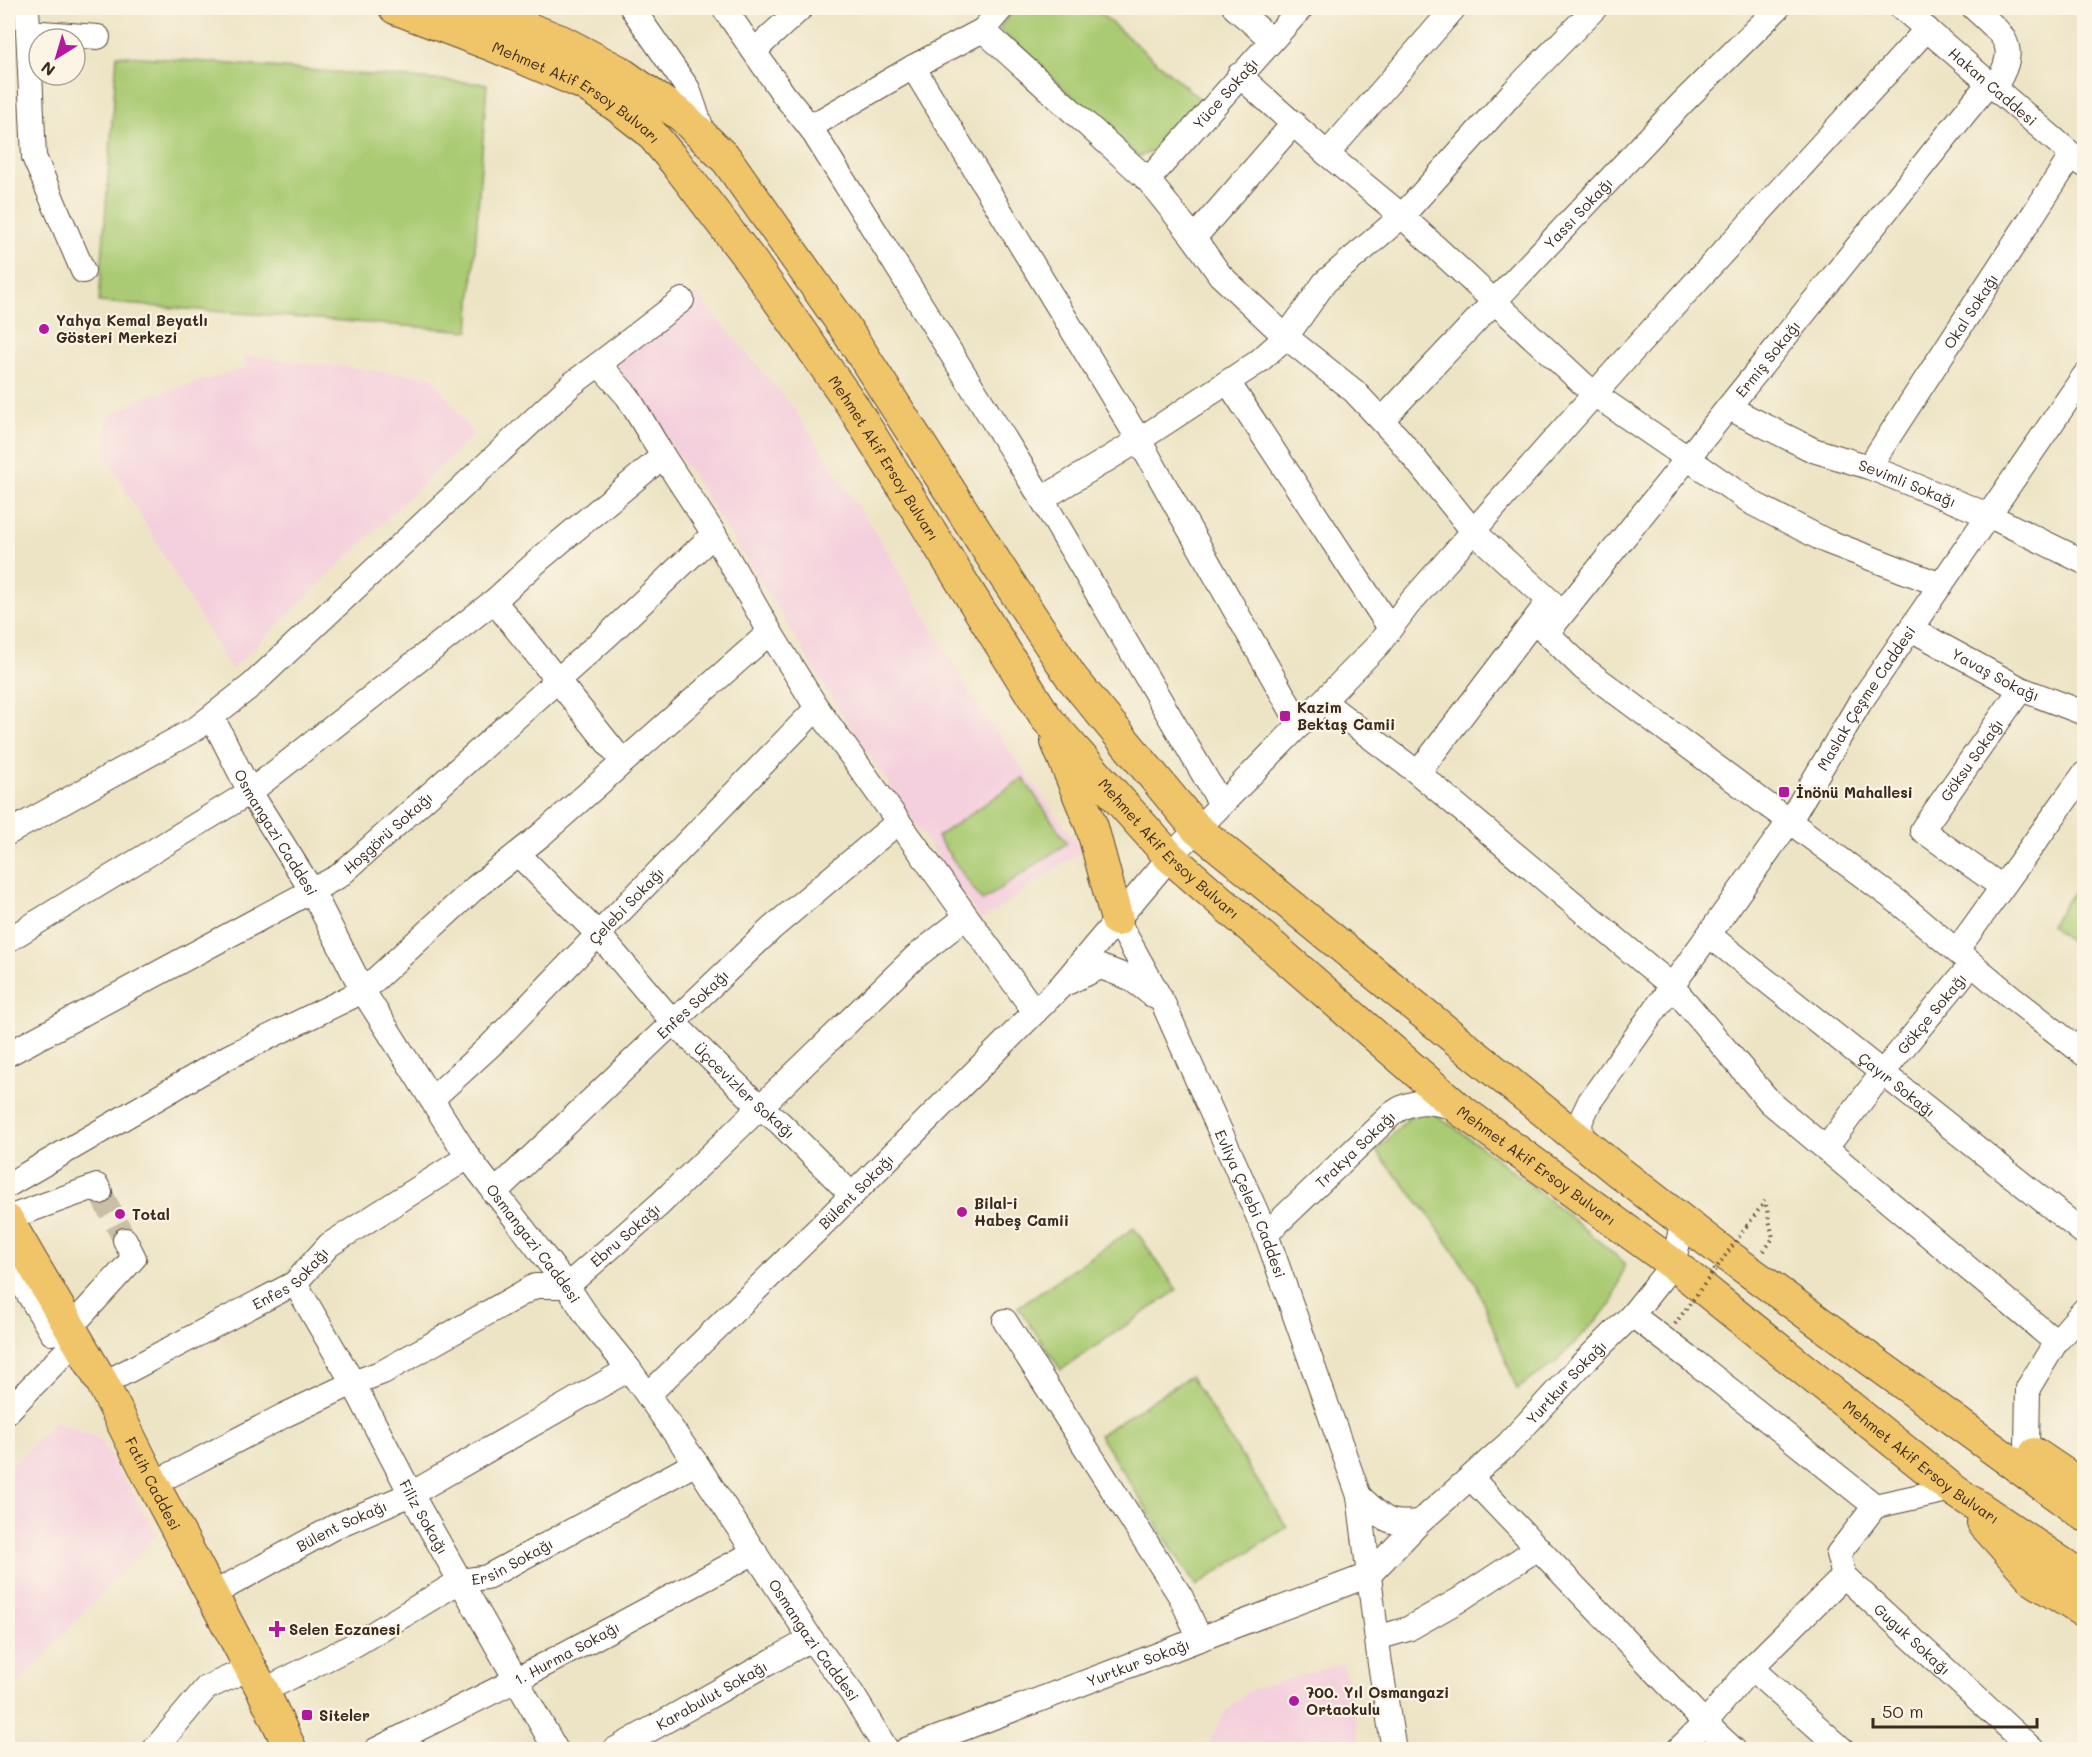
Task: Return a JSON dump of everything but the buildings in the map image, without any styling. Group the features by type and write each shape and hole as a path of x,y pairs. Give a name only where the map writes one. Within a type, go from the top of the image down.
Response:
{"main road":[{"name":"Mehmet Akif Ersoy Bulvarı","path":"395,8 492,45 584,84 649,131 752,261 852,405 1047,719 1170,857 1458,1108 1673,1264 1952,1489 2085,1578"},
{"name":"Mehmet Akif Ersoy Bulvarı","path":"475,8 561,41 618,70 675,111 727,160 844,326 1072,678 1197,829 1220,845 1582,1142 1683,1221 2085,1515"},
{"path":"1047,719 1092,826 1117,920"},
{"name":"Fatih Caddesi","path":"8,1219 103,1384 291,1749"},
{"path":"1923,1398 2005,1433 2085,1487"},
{"path":"1952,1489 2035,1581 2085,1612"}],"street":[{"path":"27,8 28,27"},
{"path":"632,8 688,89 705,137"},
{"path":"724,8 810,127 1042,499 1221,804"},
{"path":"754,51 801,8"},
{"path":"810,127 983,30 1002,8"},
{"path":"1235,8 1272,40"},
{"name":"Yüce Sokağı","path":"1148,180 1239,75 1302,8"},
{"path":"1327,154 1454,8"},
{"path":"1042,499 1139,440 1258,362 1286,337 1325,282 1402,216 1514,91 1595,8"},
{"name":"Yassı Sokağı","path":"1382,420 1682,103 1778,8"},
{"name":"Hakan Caddesi","path":"1902,8 2078,160"},
{"name":"Ermiş Sokağı","path":"1547,633 2004,69 2009,49 2006,40 1974,8"},
{"name":"Bülent Sokağı","path":"648,1395 1062,985 1170,857 1378,645 1408,605 1594,394 1927,29"},
{"path":"983,30 1148,180 1220,275 1286,337 1354,391 1382,420 1473,531 1550,600"},
{"path":"87,36 98,37"},
{"path":"913,68 1139,440 1300,725"},
{"path":"1239,75 1327,154 1402,216 1594,394 1754,504 1816,535 1941,585"},
{"path":"31,87 34,157 83,271"},
{"path":"1194,238 1294,123"},
{"name":"Okal Sokağı","path":"1869,467 2078,160"},
{"path":"8,833 197,728 212,717 252,685 572,384 682,300"},
{"path":"599,364 628,397 714,534 817,708 1035,1012"},
{"name":"Maslak Çeşme Caddesi","path":"1582,1142 1579,1131 1581,1116 1789,822 1859,704 2085,376"},
{"path":"1228,382 1390,628"},
{"name":"Sevimli Sokağı","path":"1729,408 1814,450 1869,467 1988,515 2085,562"},
{"path":"8,940 250,792 494,601 541,558 663,456"},
{"name":"Hoşgörü Sokağı","path":"8,1054 339,876 608,635 714,534"},
{"path":"1550,600 1547,633 1583,668 1844,862 2085,1054"},
{"path":"1418,773 1550,600"},
{"path":"494,601 623,762"},
{"name":"Yavaş Sokağı","path":"1911,629 2021,690 2085,713"},
{"path":"8,1185 228,1057 363,992 476,887 518,854 770,632"},
{"name":"Göksu Sokağı","path":"2002,887 1922,830 2021,690"},
{"path":"1324,702 1418,773 1672,986 1770,1102 2056,1342"},
{"name":"Çelebi Sokağı","path":"432,1099 491,1045 817,708"},
{"name":"Osmangazi Caddesi","path":"212,717 250,792 312,891 363,992 468,1157 567,1286 591,1323 648,1395 696,1463 811,1639 851,1692 887,1749"},
{"name":"Gökçe Sokağı","path":"1826,1148 1964,957 2002,887 2085,774"},
{"name":"Enfes Sokağı","path":"494,1193 772,928 898,822"},
{"name":"Üçcevizler Sokağı","path":"518,854 599,935 673,1022 852,1195"},
{"name":"Ebru Sokağı","path":"567,1286 660,1204 914,958 966,917"},
{"name":"Evliya Çelebi Caddesi","path":"1117,920 1163,1003 1266,1234 1359,1496 1394,1749"},
{"name":"Çayır Sokağı","path":"1709,935 2085,1233"},
{"path":"1062,985 1101,967 1130,978 1163,1003"},
{"name":"Trakya Sokağı","path":"1266,1234 1402,1107 1423,1101 1458,1108"},
{"name":"Enfes Sokağı","path":"103,1384 295,1283 329,1245 468,1157"},
{"path":"8,1219 97,1186 100,1192"},
{"name":"Yurtkur Sokağı","path":"1420,1522 1508,1444 1579,1367 1632,1315 1673,1264 1683,1221"},
{"path":"8,1411 74,1334 134,1258 125,1240"},
{"path":"8,1260 52,1333 74,1334"},
{"name":"Filiz Sokağı","path":"295,1283 411,1494 556,1749"},
{"path":"153,1484 285,1415 352,1383 383,1372 535,1286 567,1286"},
{"path":"2027,1448 2028,1388 2056,1342 2085,1310"},
{"path":"1632,1315 1705,1370 1875,1506"},
{"path":"1005,1321 1181,1597 1200,1639"},
{"name":"Bülent Sokağı","path":"212,1594 336,1526 411,1494 629,1369"},
{"name":"Ersin Sokağı","path":"154,1749 206,1688 256,1680 356,1644 460,1581 486,1577 696,1463"},
{"path":"1472,1478 1705,1723 1734,1749"},
{"path":"1678,1749 1705,1723 1751,1668 1844,1576 1838,1554 1875,1506 1952,1489"},
{"name":"Evliya Çelebi Caddesi","path":"1359,1496 1385,1519 1399,1524 1420,1522"},
{"path":"1369,1575 1420,1522"},
{"path":"1377,1638 1408,1629 1459,1600 1538,1548"},
{"name":"1. Hurma Sokağı","path":"376,1749 516,1680 754,1552"},
{"name":"Yurtkur Sokağı","path":"906,1749 1369,1575"},
{"name":"Guguk Sokağı","path":"1844,1576 2033,1749"},
{"name":"Karabulut Sokağı","path":"614,1749 811,1639"},
{"path":"1751,1668 1843,1749"}],"path":[{"path":"1675,1324 1766,1201 1773,1238 1750,1272"}],"shaded area":[{"path":"696,293 794,409 887,551 978,706 1082,851 981,921 843,716 688,469 615,364"},
{"path":"244,356 433,377 473,435 231,670 106,457 108,416 146,397 246,368"},
{"path":"55,1421 100,1439 157,1534 8,1695 8,1469"},
{"name":"700. Yıl Osmangazi Ortaokulu","path":"1343,1663 1362,1749 1206,1749 1225,1712 1248,1691"}],"green space":[{"path":"1016,8 1094,8 1201,100 1151,152 1138,157 999,29"},
{"path":"117,55 487,84 469,331 99,302"},
{"path":"1023,778 1067,843 982,901 937,837"},
{"path":"2084,876 2084,951 2050,926"},
{"path":"1421,1105 1500,1161 1625,1263 1612,1304 1555,1363 1517,1389 1476,1284 1428,1214 1376,1151"},
{"path":"1134,1228 1177,1290 1061,1370 1018,1307"},
{"path":"1190,1376 1287,1527 1196,1586 1099,1435"}],"tunnel":[{"path":"100,1192 125,1240"}],"place":[{"name":"Yahya Kemal Beyatlı Gösteri Merkezi","path":"44,329"},
{"name":"Kazim Bektaş Camii","path":"1285,716"},
{"name":"İnönü Mahallesi","path":"1784,792"},
{"name":"Bilal-i Habeş Camii","path":"962,1212"},
{"name":"Total","path":"120,1214"},
{"name":"Selen Eczanesi","path":"277,1629"},
{"name":"700. Yıl Osmangazi Ortaokulu","path":"1294,1701"},
{"name":"Siteler","path":"307,1715"}]}
